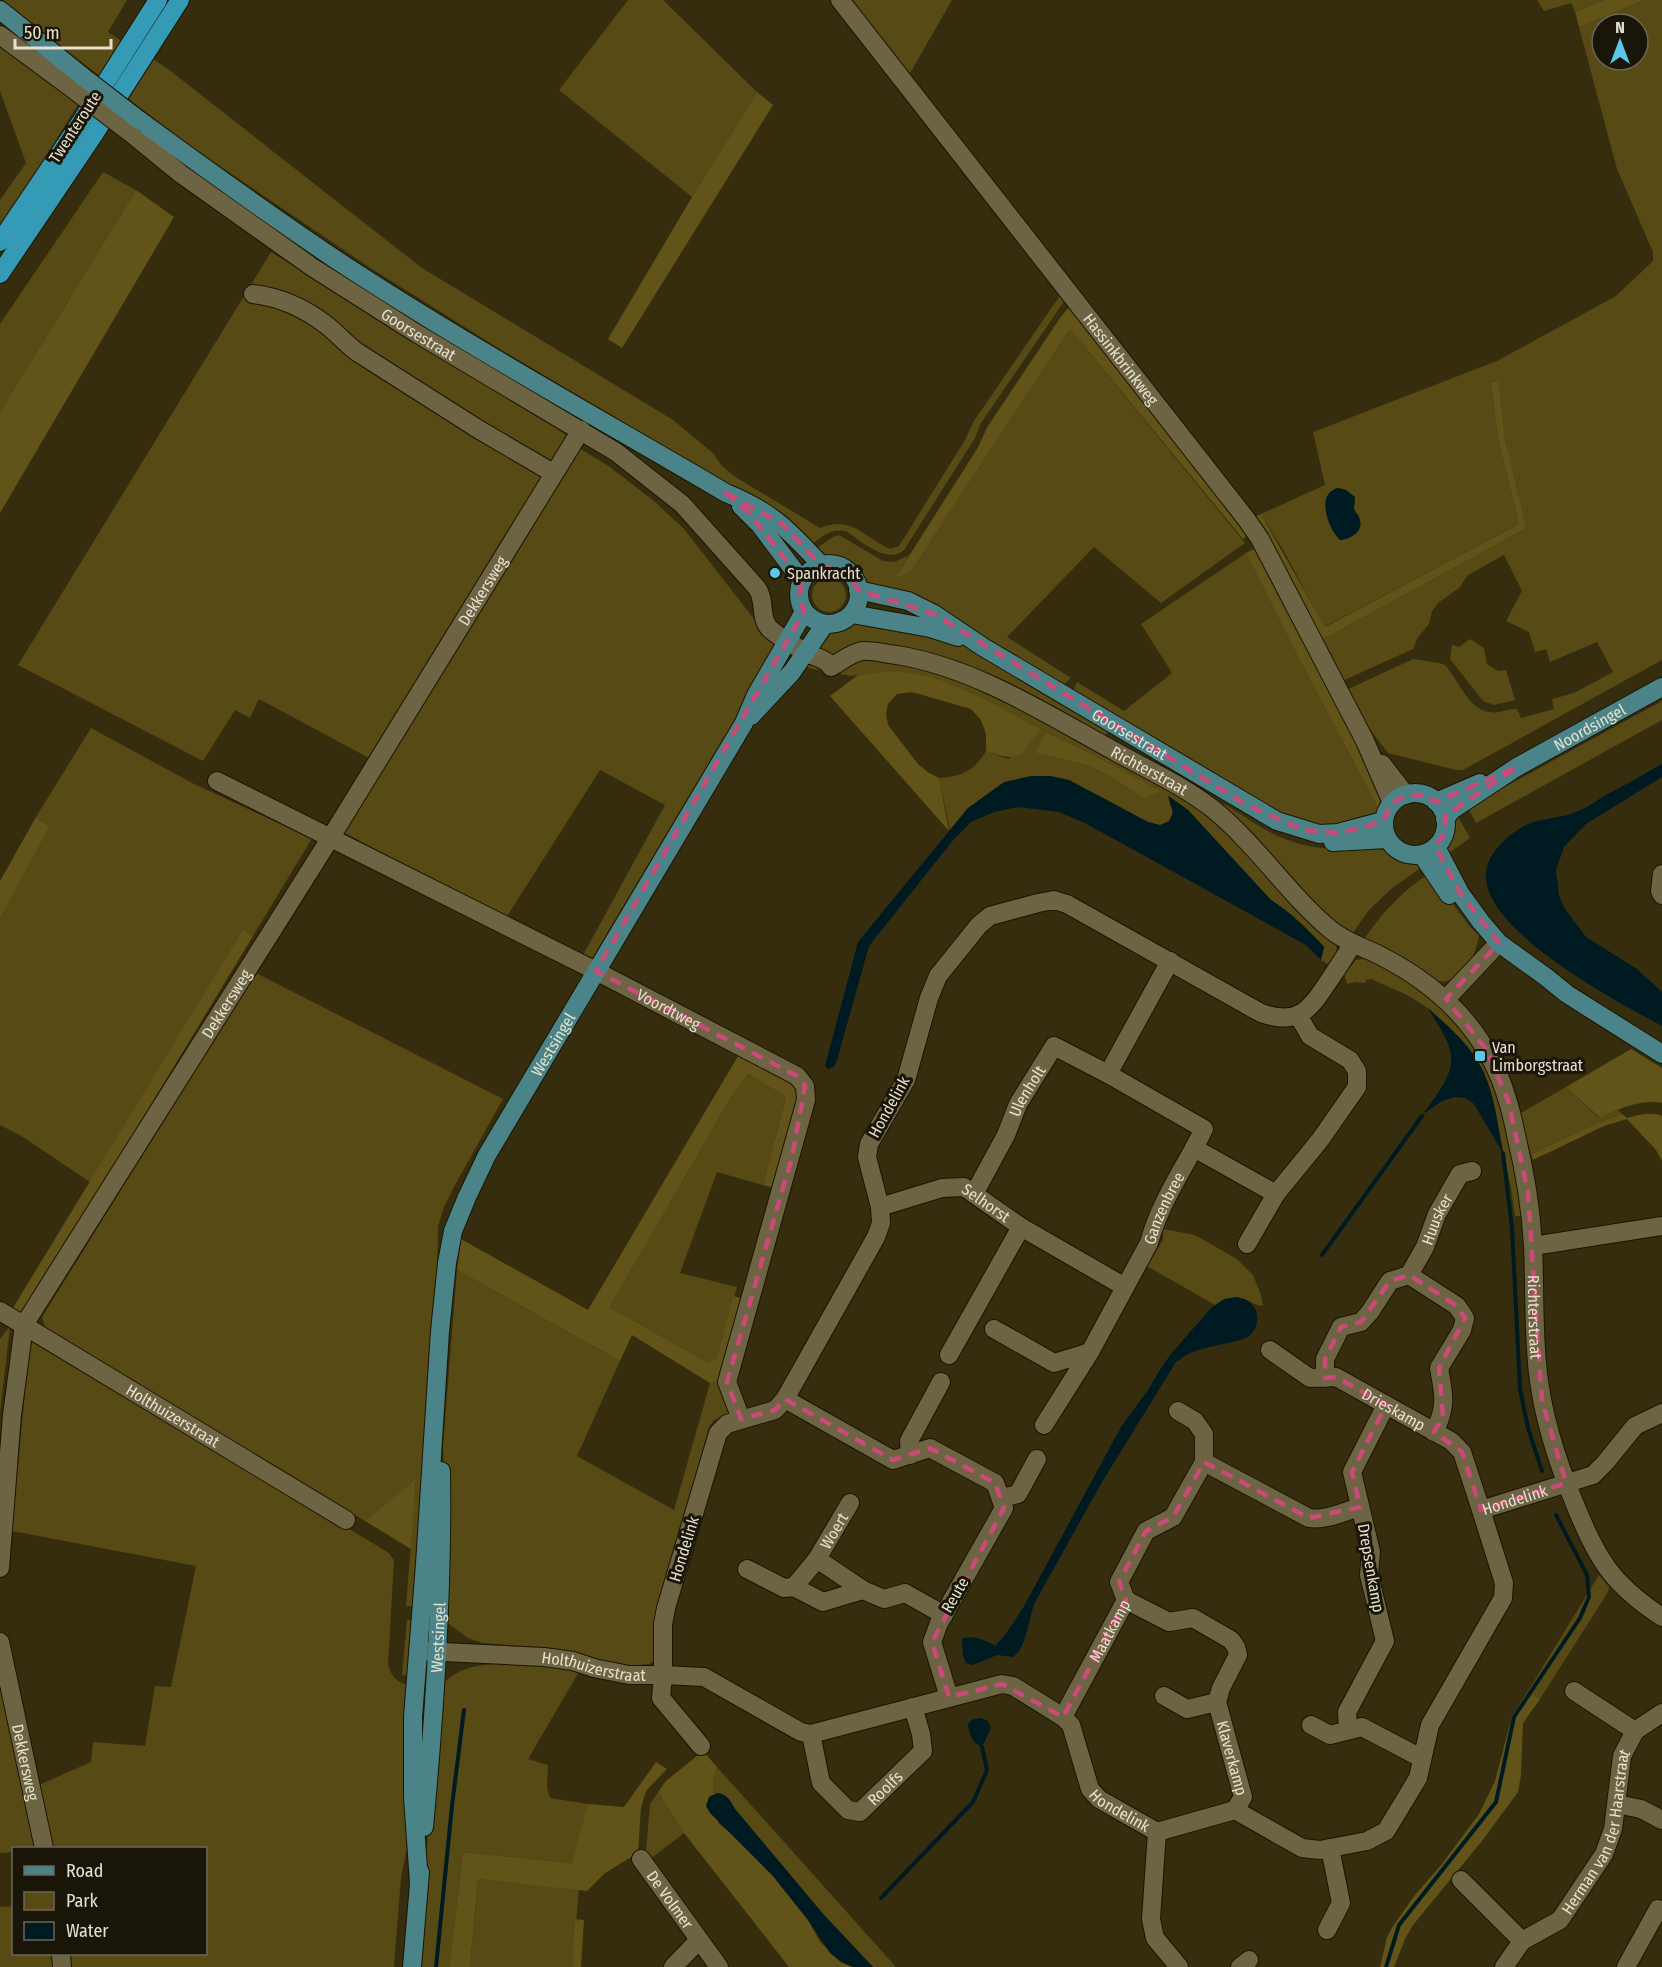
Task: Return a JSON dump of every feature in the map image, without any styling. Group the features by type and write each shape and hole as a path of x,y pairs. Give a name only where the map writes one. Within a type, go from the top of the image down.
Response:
{"highway":[{"name":"Twenteroute","path":"0,243 158,0"},
{"name":"Twenteroute","path":"0,274 180,0"}],"main road":[{"name":"Goorsestraat","path":"0,10 78,82 136,127 230,186 334,258 443,326 782,524 822,566"},
{"name":"Goorsestraat","path":"726,493 755,520 802,581"},
{"path":"822,566 836,566 848,572 858,590 858,602 852,614 835,624 817,622 804,612 799,597 802,581 811,571 822,566"},
{"name":"Goorsestraat","path":"858,590 897,598 922,607 956,627 983,647 1277,821 1289,832 1316,842 1339,843 1387,839"},
{"name":"Westsingel","path":"412,1967 419,1882 428,1651 442,1518 440,1433 435,1392 447,1263 453,1232 487,1155 744,723 756,695 804,612"},
{"name":"Goorsestraat","path":"852,614 930,628 983,647"},
{"name":"Westsingel","path":"744,723 792,672 825,624"},
{"name":"Noordsingel","path":"1445,819 1452,810 1517,767 1662,687"},
{"name":"Noordsingel","path":"1436,802 1517,767"},
{"path":"1425,795 1436,802 1442,809 1445,831 1429,851 1412,855 1402,853 1393,847 1387,839 1383,821 1386,813 1399,799 1425,795"},
{"name":"Goorsestraat","path":"1277,821 1318,834 1338,833 1383,821"},
{"path":"1429,851 1496,946 1662,1054"}],"street":[{"name":"Hassinkbrinkweg","path":"840,0 1247,520 1260,539 1365,741 1399,799"},
{"name":"Goorsestraat","path":"0,35 78,82"},
{"name":"Goorsestraat","path":"136,127 181,174 312,267 416,333 581,430 625,459 682,504 759,592 767,624 806,652"},
{"path":"253,294 272,296 298,307 326,324 343,342 357,352 478,429 553,472"},
{"name":"Dekkersweg","path":"0,1568 12,1415 24,1325 331,837 553,472 581,430"},
{"name":"Richterstraat","path":"806,652 828,662 831,667 864,651 928,661 953,668 1056,719 1190,793 1209,806 1334,933 1352,945 1381,956 1446,999 1486,1049 1508,1100 1528,1193 1533,1246 1535,1339 1542,1401 1566,1483 1595,1551 1605,1568 1630,1593 1662,1617"},
{"name":"Voordtweg","path":"217,781 596,971 797,1076 805,1086 806,1100 728,1382 741,1419"},
{"path":"1662,874 1660,891 1662,895"},
{"name":"Hondelink","path":"701,1746 661,1698 663,1624 718,1432 727,1424 775,1410 785,1399 876,1237 881,1223 880,1207 867,1156 869,1144 906,1080 929,998 938,976 990,916 1054,900 1067,904 1261,1012 1276,1018 1298,1015"},
{"path":"1246,1244 1276,1194 1320,1140 1357,1087 1357,1071 1350,1060 1310,1036 1298,1015 1305,1013 1316,1002 1352,945"},
{"path":"1446,999 1496,946"},
{"path":"1108,1074 1170,961"},
{"name":"Ulenholt","path":"974,1194 1006,1135 1018,1104 1054,1046 1204,1129 1194,1148"},
{"path":"1194,1148 1276,1194"},
{"name":"Ganzenbree","path":"1044,1425 1090,1352 1149,1243 1154,1223 1194,1148"},
{"name":"Huusker","path":"1410,1275 1425,1247 1437,1214 1460,1174 1472,1171"},
{"name":"Selhorst","path":"880,1207 942,1188 964,1187 1021,1227 1125,1287"},
{"path":"1533,1246 1662,1226"},
{"name":"Selhorst","path":"949,1355 1021,1227"},
{"path":"1325,1378 1325,1359 1341,1327 1360,1322 1370,1312 1390,1281 1410,1275 1457,1305 1465,1318 1462,1330 1439,1368 1444,1396 1443,1417 1434,1432"},
{"name":"Holthuizerstraat","path":"0,1311 346,1520"},
{"path":"994,1329 1054,1363 1090,1352"},
{"name":"Drieskamp","path":"1270,1350 1310,1378 1336,1377 1451,1441 1462,1452 1481,1510"},
{"path":"910,1455 909,1441 942,1382"},
{"path":"785,1399 893,1461 930,1448 995,1483 1002,1498 1018,1494 1037,1459"},
{"name":"Drepsenkamp","path":"1348,1730 1347,1712 1385,1641 1369,1575 1371,1552 1352,1472 1386,1405"},
{"path":"1178,1411 1195,1421 1204,1434 1204,1462 1309,1518 1314,1520 1360,1507"},
{"name":"Hondelink","path":"1063,1717 1071,1725 1090,1789 1099,1799 1158,1832 1234,1810 1302,1848 1320,1850 1367,1841 1386,1831 1418,1778 1430,1725 1503,1598 1504,1583 1481,1510 1593,1475 1635,1426 1662,1413"},
{"name":"Maatkamp","path":"1063,1717 1126,1600 1119,1582 1146,1531 1173,1517 1204,1462"},
{"name":"Reute","path":"949,1697 932,1642 944,1615 1004,1508 1002,1498"},
{"name":"Woert","path":"794,1587 817,1560 850,1503"},
{"name":"Woert","path":"817,1560 863,1590 884,1599 905,1593 944,1615"},
{"path":"747,1569 784,1588 794,1587 823,1602 863,1590"},
{"name":"Klaverkamp","path":"1126,1600 1169,1622 1193,1618 1231,1640 1236,1647 1238,1655 1221,1688 1217,1702 1243,1797 1234,1810"},
{"name":"Dekkersweg","path":"0,1642 44,1847"},
{"name":"Holthuizerstraat","path":"428,1651 544,1657 573,1661 629,1675 663,1675"},
{"path":"663,1675 704,1677 801,1732 811,1734 1002,1684 1012,1686 1063,1717"},
{"path":"1574,1690 1635,1731"},
{"name":"Klaverkamp","path":"1164,1696 1187,1709 1217,1702"},
{"name":"Roolfs","path":"811,1734 821,1783 848,1810 860,1812 923,1751 921,1734 913,1707"},
{"name":"Herman van der Haarstraat","path":"1522,1941 1560,1920 1604,1854 1613,1828 1622,1756 1635,1731 1662,1713"},
{"path":"1311,1725 1330,1735 1362,1726 1421,1758"},
{"path":"1617,1804 1641,1809 1662,1820"},
{"name":"Hondelink","path":"1158,1832 1151,1919 1155,1938 1179,1967"},
{"path":"1327,1930 1341,1903 1330,1848"},
{"name":"De Volmer","path":"641,1859 719,1967"},
{"path":"1461,1880 1522,1941 1504,1967"},
{"path":"1626,1967 1658,1910"},
{"name":"De Volmer","path":"672,1967 699,1940"}],"highlighted area":[{"path":"726,493 782,524 822,566 848,572 858,590 934,614 1247,805 1303,830 1338,833 1364,827 1383,821 1392,803 1406,795 1425,795 1436,802 1517,767 1445,816 1445,831 1436,847 1460,893 1499,943 1446,999 1486,1049 1508,1100 1528,1193 1542,1401 1566,1483 1481,1510 1462,1452 1434,1432 1443,1417 1439,1368 1465,1318 1457,1306 1409,1275 1390,1281 1361,1322 1341,1327 1325,1359 1325,1378 1336,1377 1386,1405 1352,1472 1360,1507 1309,1518 1204,1462 1173,1517 1146,1531 1119,1582 1126,1600 1063,1717 1002,1684 949,1697 932,1642 1004,1508 995,1483 930,1448 893,1460 785,1399 775,1410 741,1419 727,1382 792,1157 805,1086 797,1076 596,971 804,612 799,597 802,581 751,515"}],"green space":[{"path":"2,0 127,0 108,32 123,42 101,77"},
{"path":"628,0 663,0 757,92 692,197 559,90"},
{"path":"849,0 952,0 909,75"},
{"path":"1537,0 1604,0 1575,12 1571,3 1544,11"},
{"path":"1645,0 1662,0 1662,660 1463,770 1388,753 1342,692 1413,659 1445,665 1469,700 1482,710 1500,712 1517,709 1521,718 1554,709 1552,699 1574,693 1613,672 1597,642 1550,662 1546,649 1535,652 1529,632 1506,621 1522,591 1504,555 1468,575 1459,588 1438,603 1432,611 1429,624 1418,637 1413,649 1338,683 1322,640 1527,528 1505,439 1499,381 1491,382 1498,440 1519,524 1324,627 1285,553 1261,514 1325,485 1313,432 1497,361 1616,296 1653,261 1653,252 1617,169 1591,72 1650,72 1650,12 1616,12","holes":["1336,488 1346,490 1355,501 1354,508 1359,517 1333,532 1326,511"]},
{"path":"1590,22 1590,68 1579,27"},
{"path":"0,42 79,103 0,229 0,200 26,163 0,91"},
{"path":"151,58 422,268 673,420 713,453 721,465 734,476 820,528 840,524 849,526 890,549 899,546 965,440 974,421 1061,294 1065,300 981,423 975,438 904,550 890,555 882,553 846,531 840,530 826,534 810,546 754,501 495,346 369,267 193,148 126,97"},
{"path":"103,172 136,190 0,412 0,324"},
{"path":"271,252 565,434 567,438 369,758 259,699 250,718 235,710 203,761 18,665"},
{"path":"1070,329 1245,543 1161,603 1094,547 1007,637 1071,678 1064,684 865,584 850,565 826,558 814,550 839,535 883,561 895,562 909,555 895,578 910,573"},
{"path":"579,448 607,465 654,501 684,529 768,637 779,645 590,962 582,957 665,805 600,770 506,918 343,832"},
{"path":"1246,553 1379,810 1376,814 1334,829 1299,824 1075,693 1077,682 1124,711 1172,673 1141,624"},
{"path":"829,578 841,583 846,595 841,607 829,612 817,607 812,595 817,583"},
{"path":"853,620 957,640 1110,730 1103,737 959,663 823,655 815,644 830,628"},
{"path":"1470,639 1484,648 1487,664 1498,671 1506,670 1515,700 1494,705 1483,701 1450,659 1452,645 1459,647"},
{"path":"863,656 974,682 1199,808 1221,827 1335,943 1337,952 1335,957 1329,965 1321,960 1324,947 1318,940 1271,900 1188,810 1169,796 1173,813 1169,821 1160,826 1148,822 1069,780 968,808 950,830 939,778 966,772 977,764 986,751 1008,759 1026,748 1039,729 886,671 851,676 808,668 804,664 807,658","holes":["1046,732 1160,791 1144,799 1113,778 1087,765 1035,753"]},
{"path":"1662,701 1662,720 1476,823 1468,807"},
{"path":"91,728 194,784 315,840 311,840 253,936 243,929 90,1182 23,1137 0,1125 0,919 49,828 36,817"},
{"path":"1210,797 1266,830 1294,842 1335,849 1379,846 1396,856 1415,858 1422,867 1391,889 1369,910 1350,937 1313,904"},
{"path":"1457,815 1470,838 1446,855 1448,835"},
{"path":"1430,873 1470,927 1479,935 1474,953 1465,969 1451,980 1442,982 1429,979 1364,939 1394,903"},
{"path":"1356,960 1371,960 1423,990 1447,1012 1466,1036 1482,1063 1505,1122 1522,1216 1515,1216 1490,1089 1484,1072 1428,1008 1407,995 1371,979 1366,980 1365,983 1347,984 1344,974"},
{"path":"256,973 503,1099 455,1185 438,1226 436,1329 417,1606 406,1606 416,1480 365,1521 45,1327 42,1317"},
{"path":"748,1074 786,1097 763,1185 717,1172 680,1273 737,1287 717,1360 709,1363 611,1308 611,1305 733,1094"},
{"path":"1566,1087 1599,1118 1618,1110 1622,1114 1531,1154 1519,1114"},
{"path":"1163,1229 1195,1235 1237,1259 1253,1275 1263,1306 1237,1298 1215,1305 1147,1266 1163,1240"},
{"path":"457,1270 620,1361 577,1456 674,1510 710,1383 725,1381 732,1413 714,1420 709,1427 660,1606 655,1660 649,1664 631,1666 546,1648 483,1643 468,1638 445,1621 446,1517 443,1446"},
{"path":"10,1326 0,1413 0,1339"},
{"path":"33,1341 37,1341 389,1553 394,1560 388,1665 396,1679 411,1686 411,1827 401,1878 394,1967 66,1967 66,1955 207,1955 207,1847 52,1847 39,1785 91,1762 93,1742 145,1746 155,1686 171,1687 196,1566 12,1531 29,1349"},
{"path":"1599,1575 1609,1587 1608,1592 1540,1699 1528,1691"},
{"path":"407,1620 417,1620 412,1677 402,1675"},
{"path":"0,1657 39,1847 12,1847 12,1852 0,1853"},
{"path":"506,1663 580,1670 528,1759 548,1765 547,1787 550,1798 588,1804 573,1863 463,1852 449,1967 420,1967 428,1834 443,1684 465,1670"},
{"path":"717,1767 896,1967 873,1967 824,1915 729,1799 713,1795 713,1780"},
{"path":"658,1792 684,1833 645,1863 650,1804"},
{"path":"478,1879 579,1889 572,1967 470,1967"},
{"path":"12,1906 12,1955 56,1955 57,1967 0,1967 0,1907"}],"shaded area":[{"path":"1604,0 1645,0 1616,12 1590,12 1590,22 1579,27 1575,12"},
{"path":"757,92 773,105 622,348 608,339"},
{"path":"136,190 174,217 0,513 0,412"},
{"path":"1070,306 1248,532 1247,536 1243,539 1070,329 910,573 895,578 977,449 988,426"},
{"path":"1499,381 1505,439 1527,528 1322,640 1254,517 1261,514 1325,627 1519,524 1498,440 1491,382"},
{"path":"1254,549 1377,778 1384,804 1379,810 1246,553"},
{"path":"886,671 922,675 947,683 974,694 1040,729 1023,752 1013,757 1006,757 986,751 986,734 981,720 971,709 912,692 897,694 888,704 886,714 888,725 918,764 939,778 949,831 830,696 858,675"},
{"path":"1046,732 1161,791 1144,799 1113,778 1087,765 1035,753"},
{"path":"36,817 49,828 0,919 0,881"},
{"path":"243,929 253,936 24,1314 13,1308"},
{"path":"1631,1049 1662,1068 1662,1103 1646,1102 1622,1108 1600,1118 1566,1087"},
{"path":"741,1051 801,1084 779,1189 763,1185 786,1097 748,1074 733,1094 611,1305 611,1308 709,1363 717,1359 733,1296 748,1300 725,1381 710,1383 632,1335 620,1361 457,1270 461,1239 588,1310"},
{"path":"1622,1114 1627,1118 1649,1114 1662,1116 1662,1161 1656,1150 1627,1119 1604,1126 1533,1160 1531,1154"},
{"path":"416,1479 411,1549 365,1521"},
{"path":"1528,1691 1540,1699 1523,1723 1518,1792 1482,1841 1413,1925 1394,1967 1380,1967 1387,1937 1393,1926 1479,1814 1495,1781 1512,1716"},
{"path":"703,1751 717,1767 713,1780 713,1795 709,1797 719,1824 738,1839 773,1876 808,1920 820,1942 841,1962 853,1967 789,1967 684,1833 658,1792 666,1781"},
{"path":"656,1762 667,1769 646,1791 641,1808 638,1853 605,1873 587,1891 478,1879 470,1967 449,1967 463,1852 572,1863 588,1804 624,1807"},
{"path":"575,1919 584,1920 581,1967 572,1967"}],"water":[{"path":"1338,488 1346,490 1355,497 1354,510 1360,522 1356,533 1340,540 1331,528 1325,504 1331,491"},
{"path":"1662,764 1662,777 1586,824 1564,847 1556,870 1559,896 1565,909 1586,937 1637,969 1662,992 1662,1026 1586,982 1528,940 1505,918 1490,895 1486,873 1494,852 1522,827 1578,811"},
{"path":"1031,776 1051,776 1069,780 1148,822 1160,825 1169,821 1173,813 1168,796 1188,810 1271,900 1318,940 1324,947 1321,960 1306,945 1085,823 1059,812 1018,807 994,812 971,822 954,839 869,946 837,1060 834,1067 828,1069 825,1066 858,942 968,808 1004,782"},
{"path":"1428,1008 1466,1045 1483,1071 1493,1101 1503,1153 1474,1104 1466,1098 1455,1097 1442,1101 1423,1114 1446,1079 1451,1063 1448,1043"},
{"path":"1236,1297 1252,1304 1255,1309 1257,1322 1254,1331 1243,1339 1195,1351 1176,1362 1102,1482 1034,1604 1019,1651 1013,1657 997,1655 973,1665 966,1663 963,1656 962,1639 984,1640 995,1646 1023,1608 1121,1427 1171,1354 1211,1308 1224,1299"},
{"path":"981,1718 988,1721 991,1728 982,1747 972,1738 968,1724 973,1719"},
{"path":"717,1793 728,1798 824,1915 873,1967 853,1967 841,1962 830,1953 808,1920 773,1876 710,1813 706,1806 709,1797"}],"waterway":[{"path":"1322,1255 1422,1116"},
{"path":"1503,1153 1512,1228 1520,1389 1528,1428 1542,1471"},
{"path":"1386,1967 1399,1925 1496,1802 1514,1717 1580,1618 1589,1597 1587,1575 1556,1515"},
{"path":"436,1967 464,1710"},
{"path":"881,1898 973,1802 987,1770 982,1747"}],"place":[{"name":"Spankracht","path":"775,573"},
{"name":"Van Limborgstraat","path":"1480,1056"}]}
